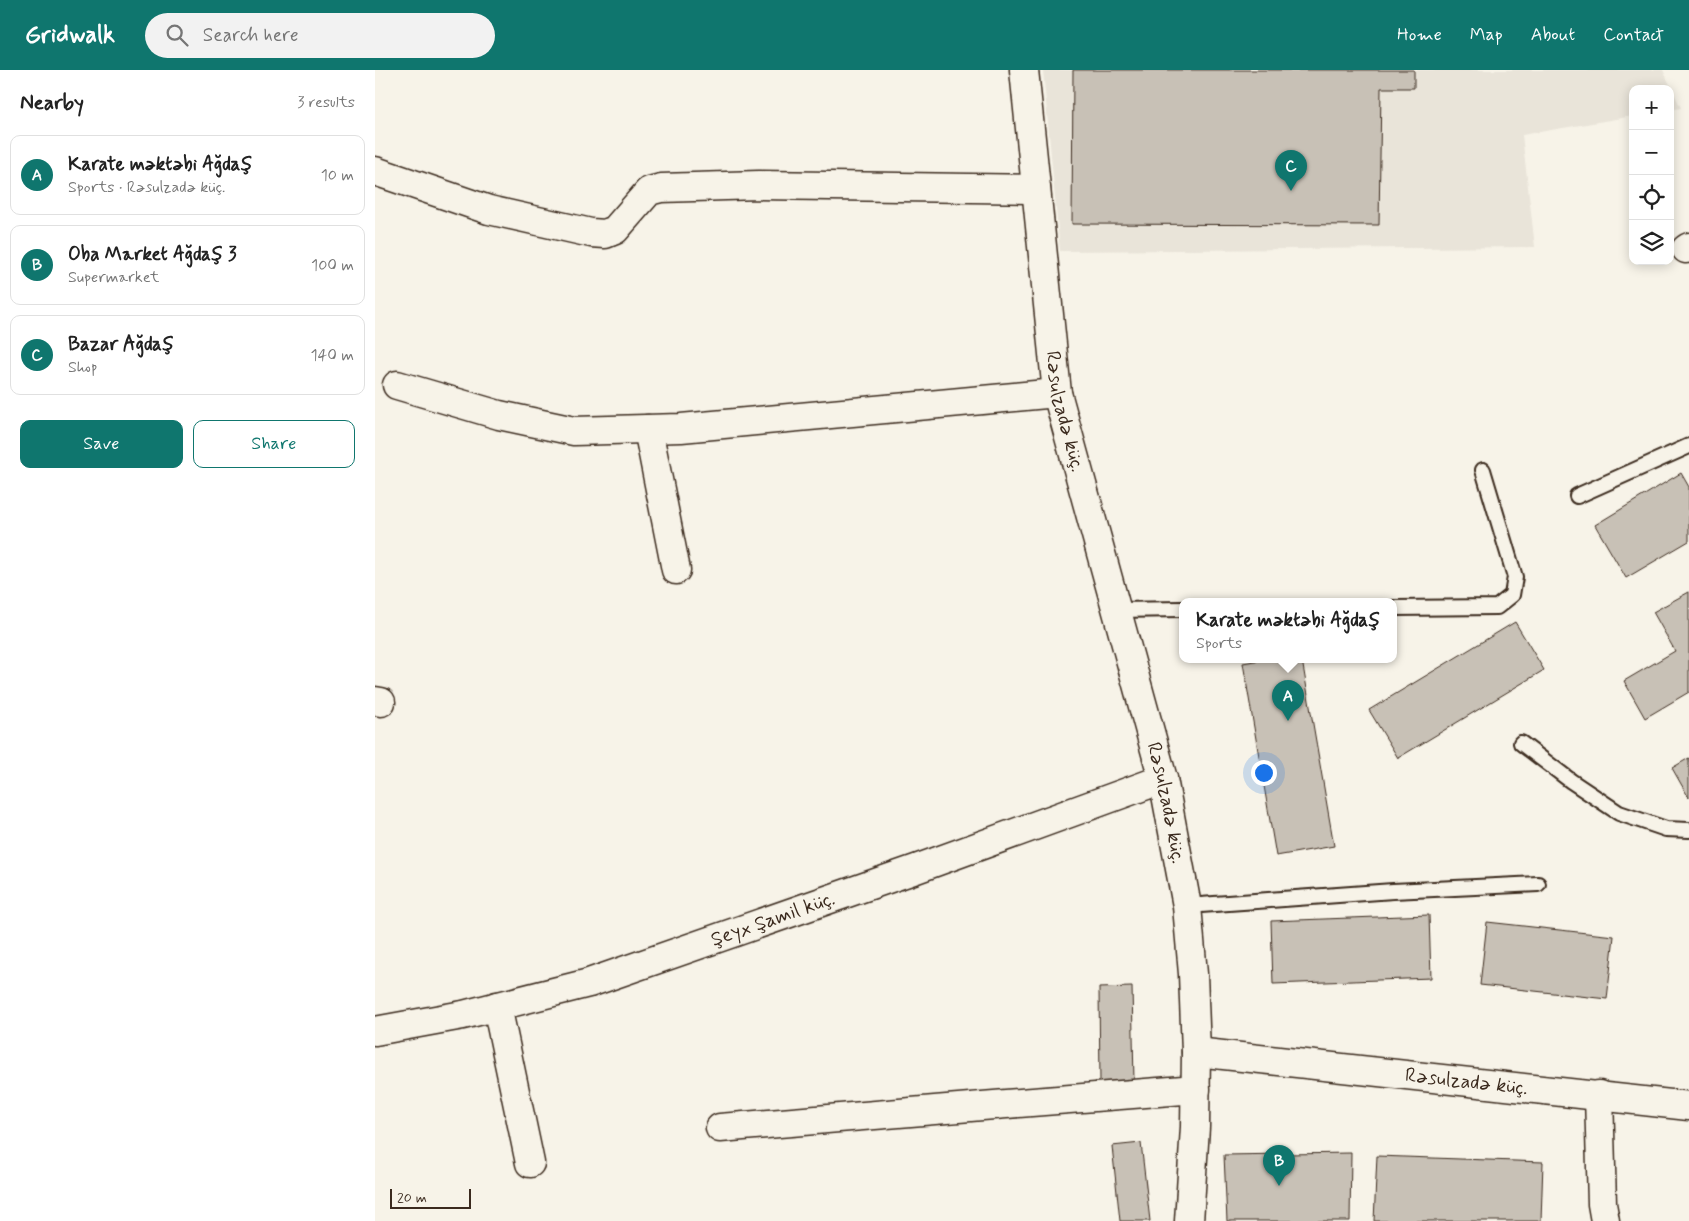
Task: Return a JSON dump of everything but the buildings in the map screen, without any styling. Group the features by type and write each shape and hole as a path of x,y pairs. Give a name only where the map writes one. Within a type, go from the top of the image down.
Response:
{"street":[{"name":"Rəsulzadə küç.","path":"1025,70 1057,393 1163,779 1187,906 1193,974 1196,1052 1689,1106"},
{"path":"375,171 489,210 591,233 605,234 615,230 649,191 661,188 759,185 1037,188"},
{"path":"397,385 499,415 574,431 681,428 1057,393"},
{"path":"648,429 676,570"},
{"name":"Şeyx Şamil küç.","path":"375,1031 463,1015 589,983 916,869 1163,779"},
{"path":"497,1006 530,1163"},
{"path":"1189,1221 1196,1090 1196,1052"},
{"path":"720,1128 1196,1090"},
{"path":"1599,1095 1602,1204 1605,1221"}],"lane":[{"path":"1577,496 1689,446"},
{"path":"1397,608 1497,607 1512,595 1515,577 1483,470"},
{"path":"1117,610 1179,609"},
{"path":"1521,743 1571,781 1619,813 1665,829 1689,830"},
{"path":"1187,906 1393,891 1538,884"}],"shaded area":[{"path":"1043,70 1663,70 1670,85 1629,85 1629,117 1522,135 1535,247 1060,251"},
{"path":"1674,93 1681,108 1674,109"}],"place":[{"name":"Bazar Ağdaş","path":"1291,191"},
{"name":"Karate məktəbi Ağdaş","path":"1288,721"},
{"name":"Oba Market Ağdaş 3","path":"1279,1186"}]}
